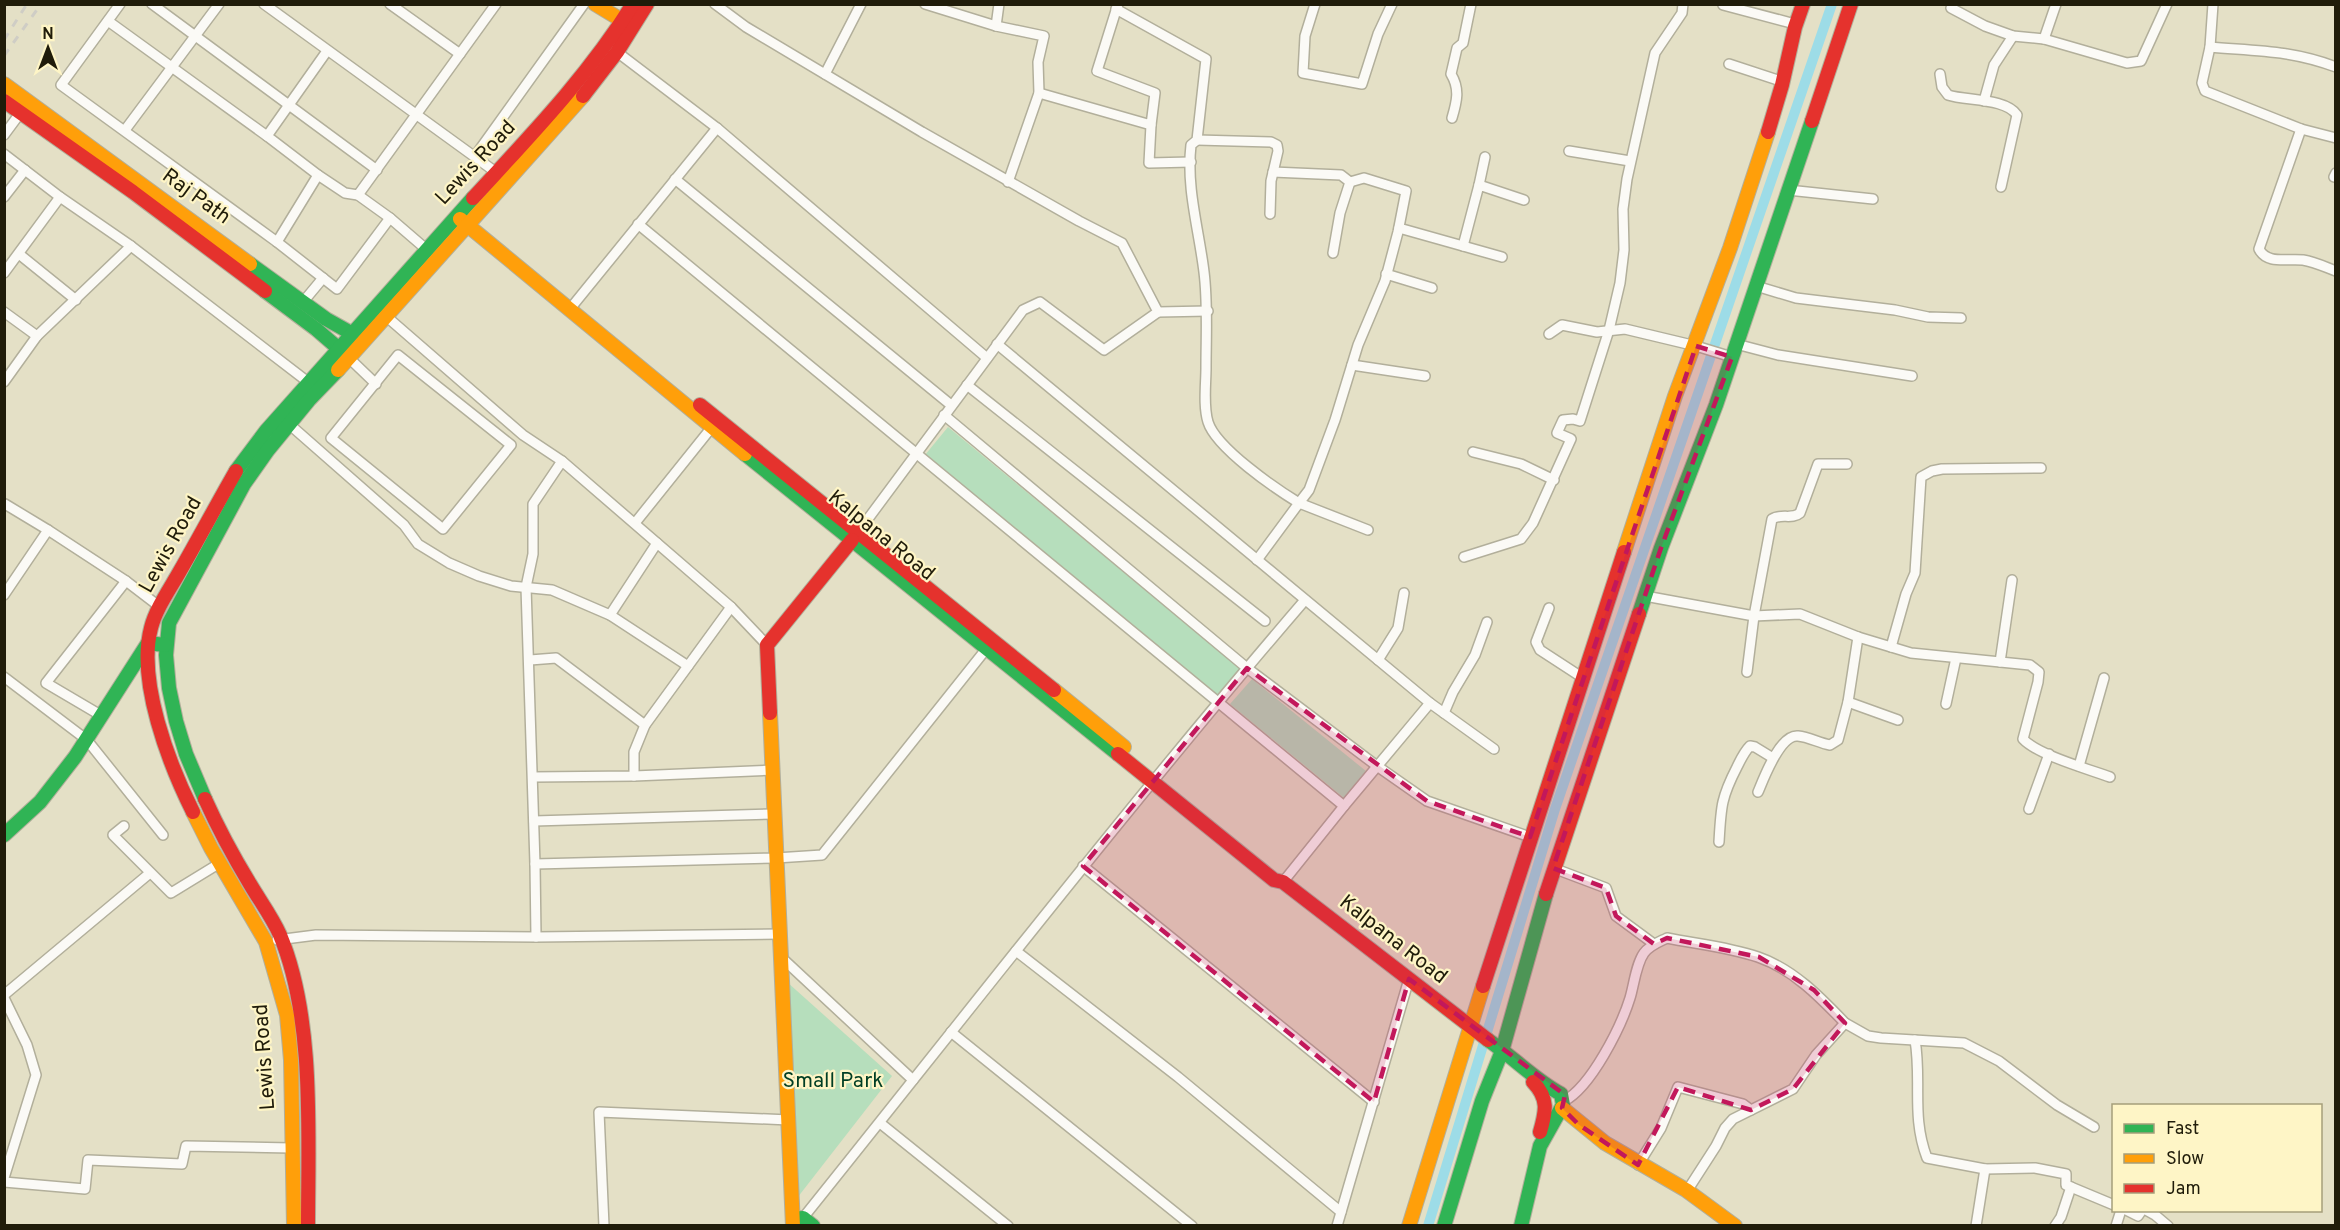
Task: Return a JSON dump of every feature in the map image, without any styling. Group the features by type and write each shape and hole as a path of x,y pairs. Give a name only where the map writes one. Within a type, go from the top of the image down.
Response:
{"street":[{"path":"120,4 61,85 277,242 337,289 390,218"},
{"path":"152,4 291,104 377,170"},
{"path":"125,130 219,4"},
{"path":"264,4 497,173"},
{"path":"390,4 460,54"},
{"path":"358,195 495,4"},
{"path":"475,156 584,4"},
{"path":"595,4 623,21"},
{"name":"Lewis Road","path":"308,1226 303,1045 294,979 282,939 212,815 194,775 176,722 165,663 165,645 170,623 244,484 344,353 351,333 565,98 623,21 633,4"},
{"name":"Lewis Road","path":"294,1226 291,1060 287,1015 266,942 220,863 185,796 164,745 153,704 148,643 151,626 238,468 308,382 322,368 344,353 362,345 577,103 618,52 647,4"},
{"path":"715,4 746,27 1008,182 1122,243 1158,312"},
{"path":"825,74 861,4"},
{"path":"925,4 996,26 1044,36 1038,62 1039,93 1008,182"},
{"path":"996,26 999,4"},
{"path":"1315,4 1305,36 1303,73 1362,84 1378,34 1392,4"},
{"path":"1452,118 1458,96 1456,83 1451,74 1457,48 1462,43 1471,4"},
{"path":"1464,557 1521,539 1533,524 1571,438 1557,432 1563,420 1573,418 1580,421 1610,330 1624,250 1623,209 1630,161 1655,53 1682,13 1683,4"},
{"path":"1723,4 1794,24"},
{"path":"1408,1226 1473,1029 1530,837 1675,396 1701,348 1784,82 1794,24 1803,4"},
{"path":"1444,1226 1553,868 1677,500 1716,405 1729,352 1756,286 1851,4"},
{"path":"2044,39 2056,4"},
{"path":"1951,8 1985,26 2013,36 2044,39 2127,63 2136,63 2145,54 2167,4"},
{"path":"2213,4 2210,47 2202,83 2205,91 2301,129 2336,138"},
{"path":"1191,162 1149,163 1155,93 1096,71 1117,7 1206,59 1197,140"},
{"path":"108,21 318,175 345,193 358,195 390,218 426,249"},
{"path":"1984,101 1994,65 2013,36"},
{"path":"2210,47 2288,52 2308,56 2336,67"},
{"path":"267,136 327,51"},
{"path":"618,52 717,128 987,358"},
{"path":"1729,64 1784,82"},
{"path":"1940,74 1942,87 1948,95 2010,108 2017,115 2001,187"},
{"path":"1039,93 1152,125"},
{"name":"Raj Path","path":"8,94 21,112 133,192 321,324 351,333 362,345"},
{"name":"Raj Path","path":"8,94 303,302 344,353"},
{"path":"4,135 21,112"},
{"path":"574,304 717,128"},
{"path":"2301,129 2259,249 2263,255 2272,259 2301,260 2336,271"},
{"path":"1270,214 1271,181 1278,151 1277,145 1271,142 1197,140 1191,145 1191,194 1204,270 1208,311 1206,395 1208,423 1226,447 1267,483 1299,503 1368,530"},
{"path":"1569,151 1630,161"},
{"path":"4,154 130,246 308,382"},
{"path":"1463,246 1485,157"},
{"path":"4,197 25,170"},
{"path":"1273,172 1341,175 1350,182"},
{"path":"277,242 318,175"},
{"path":"1257,560 1309,490 1386,274 1399,228 1406,191 1364,178 1350,182"},
{"path":"675,179 951,405"},
{"path":"1333,253 1340,213 1350,182"},
{"path":"1479,185 1524,200"},
{"path":"1788,190 1873,199"},
{"path":"4,273 60,197"},
{"name":"Kalpana Road","path":"460,212 712,427 856,535 987,648 1155,778"},
{"name":"Kalpana Road","path":"472,222 1155,778 1274,880 1283,882 1498,1048"},
{"path":"638,224 1344,806"},
{"path":"1399,228 1502,257"},
{"path":"4,382 37,336 130,246"},
{"path":"19,254 76,300"},
{"path":"1386,274 1432,288"},
{"path":"303,302 323,278"},
{"path":"1756,286 1796,298 1895,310 1928,317 1961,318"},
{"path":"767,645 856,535 1023,310 1040,302 1104,350 1158,312 1208,311"},
{"path":"322,368 321,324 356,315 376,305"},
{"path":"4,312 37,336"},
{"path":"387,317 523,435 562,460 635,523 731,607 767,645 789,1120 800,1222"},
{"path":"1549,333 1563,325 1597,332 1625,329 1701,348 1779,355 1912,376"},
{"path":"997,344 1430,703 1494,749"},
{"path":"344,353 376,384"},
{"path":"398,355 511,445 443,530 331,438 376,384 398,355"},
{"path":"1352,365 1425,376"},
{"path":"967,385 1265,621"},
{"path":"944,415 1247,668 1377,766 1427,801 1530,837"},
{"path":"289,424 404,525 418,544 449,563 511,586 552,590 610,615 688,666"},
{"path":"635,523 712,427"},
{"path":"1473,452 1521,464 1554,480"},
{"path":"536,937 536,864 526,587 533,554 533,504 562,460"},
{"path":"1747,672 1754,616 1772,519 1780,516 1794,517 1800,513 1818,464 1847,464"},
{"path":"1891,647 1906,594 1915,573 1921,477 1942,469 2041,468"},
{"path":"4,505 6,504 48,530 126,581 160,607"},
{"path":"4,595 48,530"},
{"path":"610,615 657,543"},
{"path":"2000,663 2012,580"},
{"path":"102,716 46,683 126,581"},
{"path":"1378,660 1398,628 1404,593"},
{"path":"1645,596 1754,616 1800,614 1858,637 1911,653 2030,665 2038,672 2038,682 2023,738 2027,743 2049,754 2110,777"},
{"path":"800,1222 1083,866 1217,702 1305,600"},
{"path":"634,776 634,752 645,725 731,607"},
{"path":"1549,608 1536,642 1540,650 1583,678"},
{"path":"1444,713 1475,655 1487,622"},
{"path":"1758,792 1773,758 1784,742 1793,736 1830,745 1839,740 1848,702 1858,637"},
{"path":"5,835 39,802 87,740 148,643 165,645"},
{"path":"536,864 822,855 987,648"},
{"path":"530,660 556,658 645,725"},
{"path":"1946,704 1956,658"},
{"path":"4,677 87,740 163,835"},
{"path":"2079,766 2104,678"},
{"path":"1848,702 1898,720"},
{"path":"1283,882 1430,703"},
{"path":"1719,834 1724,792 1748,748 1755,747 1773,758"},
{"path":"2029,810 2049,754"},
{"path":"533,777 634,776 773,770"},
{"path":"534,821 774,814"},
{"path":"124,826 113,835 171,893 220,863"},
{"path":"1083,866 1374,1102"},
{"path":"1553,868 1606,888 1616,916 1654,944"},
{"path":"4,1178 36,1075 27,1045 4,997 150,873"},
{"path":"266,942 316,935 536,937 781,934"},
{"path":"1546,1107 1553,1112 1562,1107 1583,1087 1614,1036 1629,1001 1643,954 1654,944 1667,938 1759,957 1814,990 1845,1023 1868,1036 1964,1043 1999,1062 2056,1105 2094,1127"},
{"path":"1016,951 1178,1077 1341,1212"},
{"path":"782,958 913,1080"},
{"path":"1337,1226 1409,979"},
{"path":"1687,1191 1725,1128 1733,1119 1793,1089 1816,1055 1845,1023"},
{"path":"951,1032 1192,1226"},
{"path":"1916,1040 1918,1128 1927,1158 1984,1169 2035,1168 2066,1174 2066,1185 2112,1204"},
{"path":"1498,1048 1540,1089 1545,1098 1546,1107 1538,1136 1540,1146"},
{"path":"1498,1048 1548,1087 1561,1094 1562,1107 1540,1146 1521,1226"},
{"path":"1638,1165 1661,1128 1678,1087 1743,1104 1751,1110"},
{"path":"1562,1107 1596,1138 1638,1165 1687,1191 1735,1226"},
{"path":"604,1226 599,1112 789,1120"},
{"path":"879,1123 1008,1226"},
{"path":"4,1182 85,1190 88,1160 182,1164 186,1146 291,1148"},
{"path":"1976,1226 1984,1169"},
{"path":"2055,1226 2061,1217 2071,1187"},
{"path":"2116,1226 2123,1212"},
{"path":"2129,1212 2138,1216 2142,1212"},
{"path":"2147,1212 2168,1226"}],"highlighted area":[{"path":"1696,346 1732,357 1661,548 1553,868 1606,888 1616,916 1654,944 1667,938 1759,957 1814,990 1845,1023 1793,1089 1751,1110 1678,1087 1638,1165 1578,1124 1562,1108 1565,1095 1409,979 1374,1102 1083,866 1247,668 1427,801 1530,837"}],"green space":[{"path":"948,427 1241,669 1218,696 925,455"},
{"path":"1252,679 1366,771 1344,798 1230,704"},
{"name":"Small Park","path":"787,982 892,1076 794,1202"}],"waterway":[{"path":"1428,1226 1555,809 1832,4"}],"railway":[{"path":"4,40 27,4"},
{"path":"4,56 41,4"}],"traffic: fast":[{"path":"1639,614 1661,548 1716,405 1812,121"},
{"path":"236,471 266,431 473,198"},
{"path":"250,264 326,319 351,333 356,339"},
{"path":"265,291 316,329 346,355"},
{"path":"205,799 186,754 169,688 166,655 169,623 244,484 268,450 309,400 338,370"},
{"path":"745,454 1118,754"},
{"path":"4,835 40,802 75,757 148,643 165,645"},
{"path":"1444,1226 1482,1101 1502,1051 1546,894"},
{"path":"1488,1040 1561,1094 1563,1105 1540,1146 1521,1226"},
{"path":"793,1219 803,1218 813,1226"}],"traffic: slow":[{"path":"595,4 623,21"},
{"path":"4,84 250,264"},
{"path":"338,370 583,96"},
{"path":"1624,552 1675,396 1730,248 1768,132"},
{"path":"460,219 745,454"},
{"path":"1054,690 1124,747"},
{"path":"770,713 793,1226"},
{"path":"193,812 211,848 266,942 287,1015 291,1060 294,1226"},
{"path":"1409,1226 1483,986"},
{"path":"1562,1108 1605,1143 1686,1190 1735,1226"}],"traffic: jam":[{"path":"473,198 578,81 633,4"},
{"path":"583,96 617,52 647,4"},
{"path":"1768,132 1803,4"},
{"path":"1812,121 1851,4"},
{"path":"4,101 133,192 265,291"},
{"path":"700,405 1054,690"},
{"path":"193,812 165,747 158,722 148,672 148,649 151,628 160,606 236,471"},
{"path":"770,713 767,645 852,540"},
{"path":"1483,986 1624,552"},
{"path":"1546,894 1639,614"},
{"path":"1118,754 1274,880 1283,882 1488,1040"},
{"path":"205,799 232,852 277,928 291,968 299,1003 307,1078 308,1226"},
{"path":"1533,1082 1542,1094 1545,1106 1540,1132"}]}
